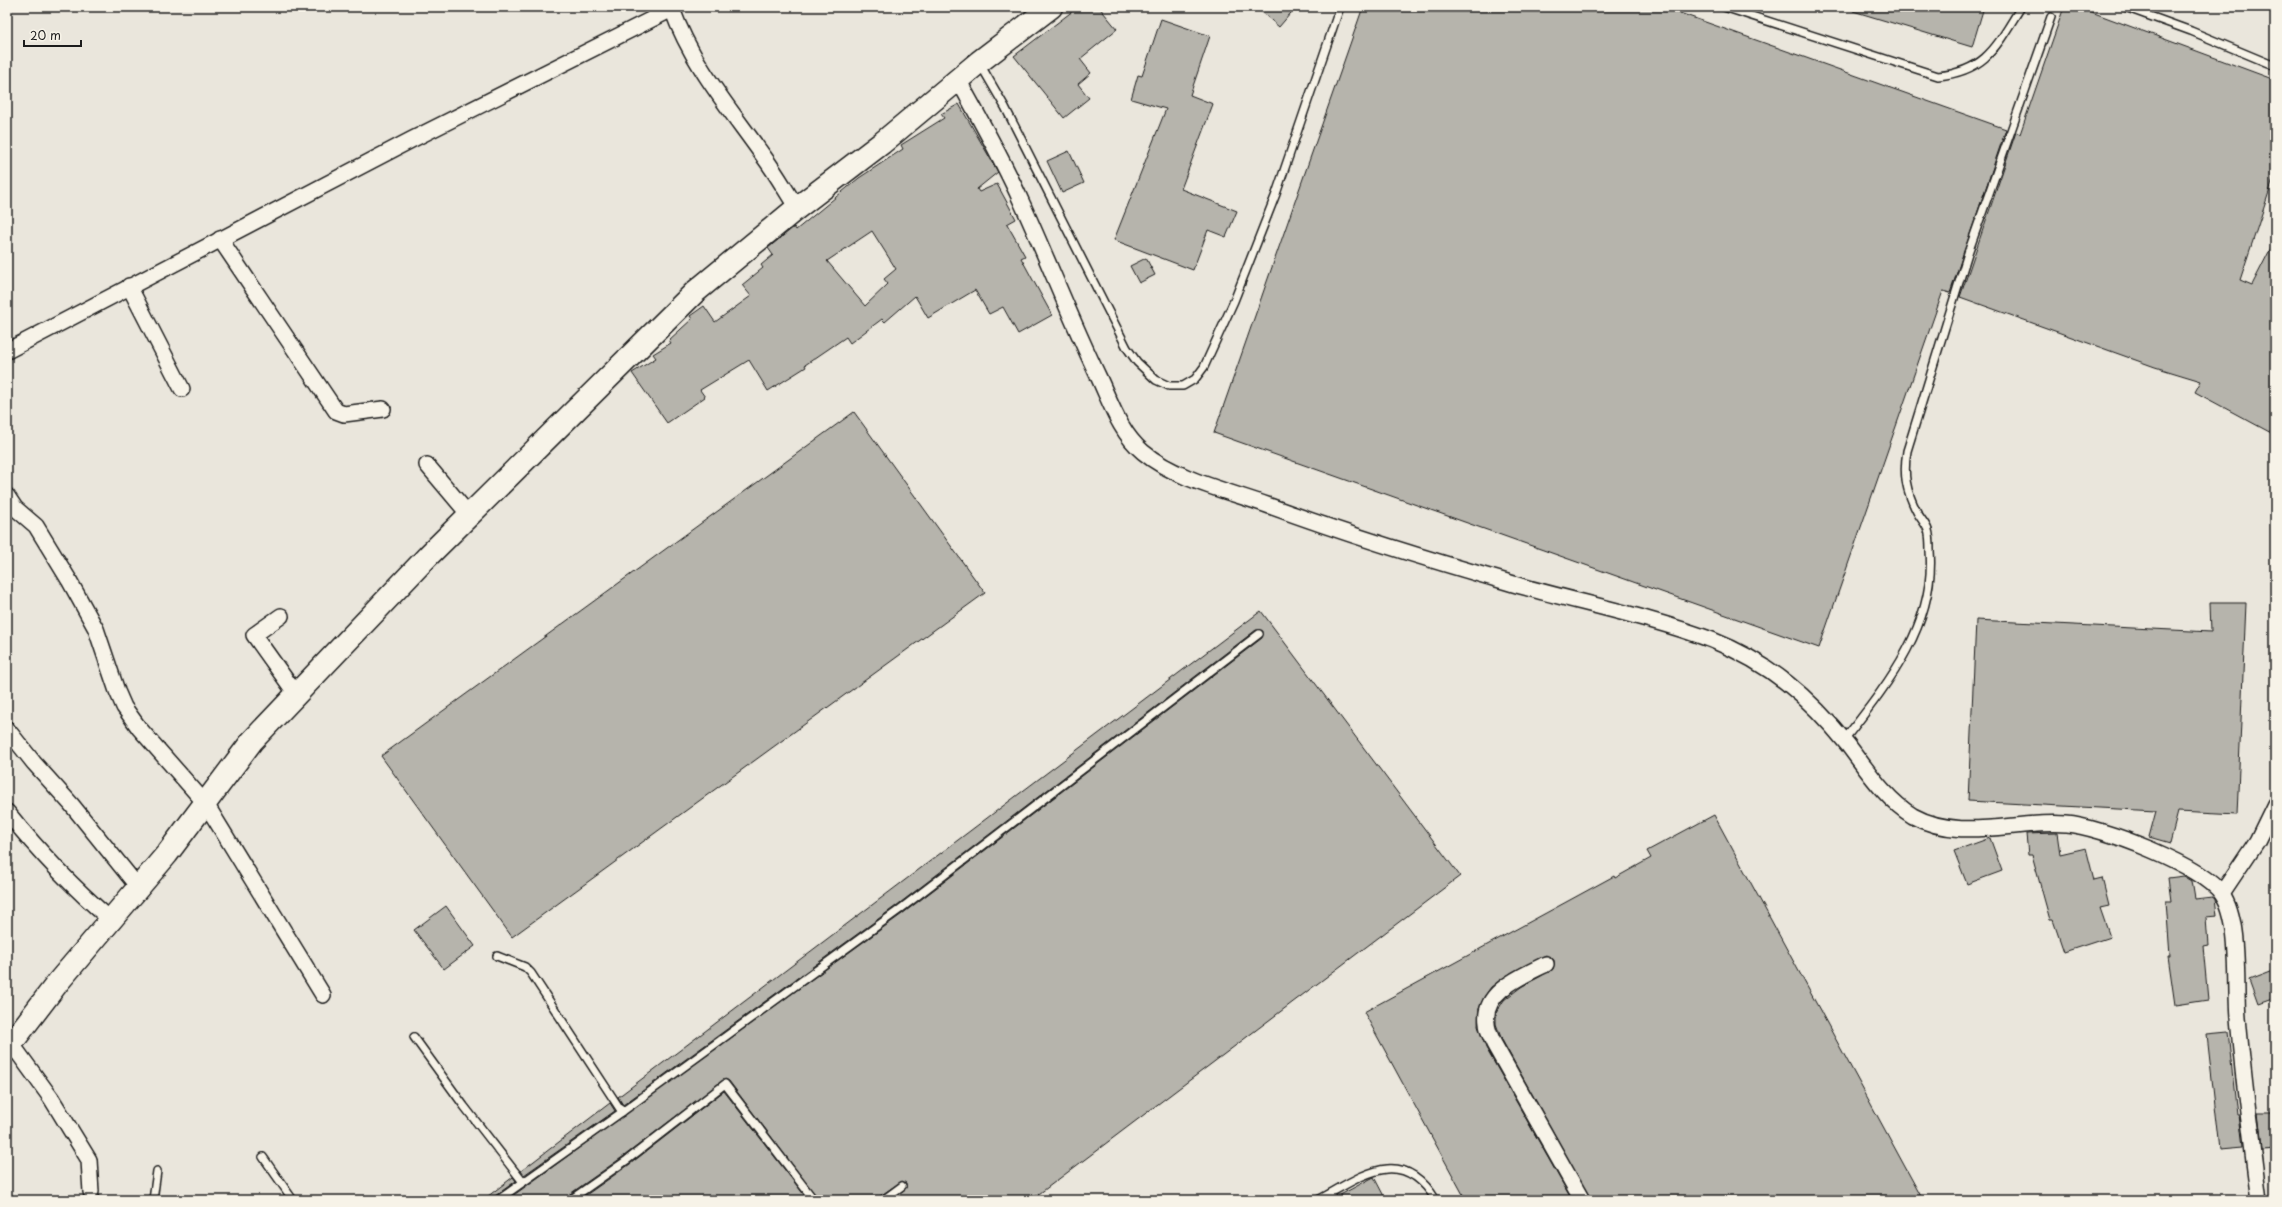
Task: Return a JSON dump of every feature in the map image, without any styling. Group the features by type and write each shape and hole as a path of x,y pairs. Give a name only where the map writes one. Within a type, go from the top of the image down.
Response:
{"main road":[{"path":"9,1046 59,981 206,804 228,770 252,741 470,516 695,292 797,208 882,143 959,81 979,62 1044,10"}],"street":[{"path":"7,350 629,29 674,8 680,31 714,88 766,158 797,208"},
{"path":"959,81 1021,201 1075,328 1118,419 1138,448 1151,459 1192,479 1402,550 1510,583 1620,610 1711,640 1747,657 1791,685 1844,740 1875,781 1898,805 1913,816 1930,823 1957,829 2061,823 2090,827 2128,840 2198,872 2212,881 2222,893 2228,905 2232,921 2239,1022 2260,1200"},
{"path":"220,239 336,411 344,414 383,409"},
{"path":"129,286 182,389"},
{"path":"427,465 470,516"},
{"path":"7,496 15,508 36,526 69,580 96,629 116,691 124,707 139,728 206,804 323,995"},
{"path":"281,616 254,635 296,694"},
{"path":"7,729 34,763 71,804 138,887"},
{"path":"2222,893 2257,841 2275,804"},
{"path":"7,812 40,854 75,890 111,920"},
{"path":"1546,964 1506,986 1492,999 1487,1012 1487,1023 1494,1044 1582,1200"},
{"path":"9,1046 51,1098 90,1160 91,1192"}],"lane":[{"path":"979,62 1005,107 1127,348 1137,362 1156,380 1169,386 1183,386 1195,379 1204,367 1234,301 1276,194 1340,7"},
{"path":"1724,7 1938,76 1955,74 1974,67 1993,50 2021,7"},
{"path":"2126,7 2191,31 2275,66"},
{"path":"1844,740 1877,698 1900,663 1919,625 1929,594 1931,561 1928,530 1917,512 1909,491 1904,471 1907,450 1968,253 2051,17"},
{"path":"498,1200 622,1112 899,910 1259,634"},
{"path":"497,956 525,967 531,973 622,1112"},
{"path":"414,1037 464,1106 523,1182"},
{"path":"570,1200 627,1160 725,1084 814,1200"},
{"path":"263,1157 293,1200"},
{"path":"1318,1200 1376,1169 1388,1167 1406,1172 1419,1178 1436,1200"},
{"path":"153,1200 157,1172"},
{"path":"883,1200 902,1186"}],"building":[{"path":"1078,7 1099,7 1117,29 1080,59 1091,73 1078,84 1089,98 1064,118 1014,56"},
{"path":"1256,7 1296,7 1279,27"},
{"path":"1363,7 1663,7 2006,129 1950,293 1943,291 1819,648 1214,433"},
{"path":"1853,7 1984,7 1972,47 1853,11"},
{"path":"2064,7 2078,7 2275,80 2275,174 2240,280 2252,285 2275,240 2275,435 2195,392 2201,381 2155,367 1960,297 2016,132 2020,134"},
{"path":"1161,19 1210,36 1190,95 1213,104 1181,189 1237,211 1226,237 1208,230 1193,270 1114,240 1166,109 1131,99 1138,75 1142,76"},
{"path":"959,104 998,172 977,189 979,192 997,184 1016,219 1007,224 1025,256 1021,258 1052,315 1018,334 1003,307 989,314 975,290 928,318 915,296 885,322 882,319 850,343 846,337 805,365 806,367 768,391 749,360 700,390 705,397 667,423 632,373 656,358 653,354 671,343 669,340 692,319 690,316 704,306 715,322 751,296 742,285 763,268 761,265 773,255 768,248 794,227 796,230 859,178 903,149 901,145 944,118 941,114","holes":["872,231 896,269 884,279 888,284 865,306 827,261"]},
{"path":"1069,151 1084,183 1062,193 1047,161"},
{"path":"1146,258 1155,275 1139,283 1130,266"},
{"path":"854,412 985,593 512,937 381,756"},
{"path":"2210,603 2246,603 2237,815 2178,812 2170,843 2149,837 2156,811 1968,801 1976,620 2211,632"},
{"path":"1261,611 1460,876 1031,1200 891,1200 906,1188 906,1183 902,1181 880,1196 878,1200 819,1200 729,1081 725,1079 624,1156 567,1196 565,1200 507,1200 902,914 1262,638 1263,631 1256,630 896,906 623,1105 618,1097"},
{"path":"1714,815 1923,1200 1591,1200 1502,1040 1496,1024 1496,1013 1504,1000 1521,987 1553,969 1554,960 1546,955 1512,972 1491,987 1484,997 1479,1009 1478,1026 1486,1048 1572,1200 1466,1200 1364,1012 1614,876 1615,878 1651,858 1647,851"},
{"path":"2057,833 2060,854 2086,848 2094,880 2102,878 2109,906 2100,908 2110,937 2064,952 2053,920 2050,920 2032,855 2028,855 2026,834"},
{"path":"1990,838 2002,871 1967,884 1954,851"},
{"path":"2184,876 2192,881 2195,899 2212,897 2215,899 2217,916 2206,917 2208,945 2203,946 2208,1000 2175,1005 2168,956 2170,956 2166,901 2171,901 2168,878"},
{"path":"446,906 475,946 444,969 414,930"},
{"path":"2275,970 2275,999 2258,1005 2249,980"},
{"path":"2228,1032 2237,1115 2239,1115 2243,1149 2220,1151 2207,1034"},
{"path":"724,1091 808,1200 579,1200 630,1164"},
{"path":"610,1103 615,1111 524,1175 521,1171"},
{"path":"2257,1114 2275,1114 2275,1148 2261,1149"},
{"path":"513,1177 516,1181 495,1196 493,1200 483,1200"},
{"path":"1374,1177 1386,1200 1331,1200 1370,1179"}]}
